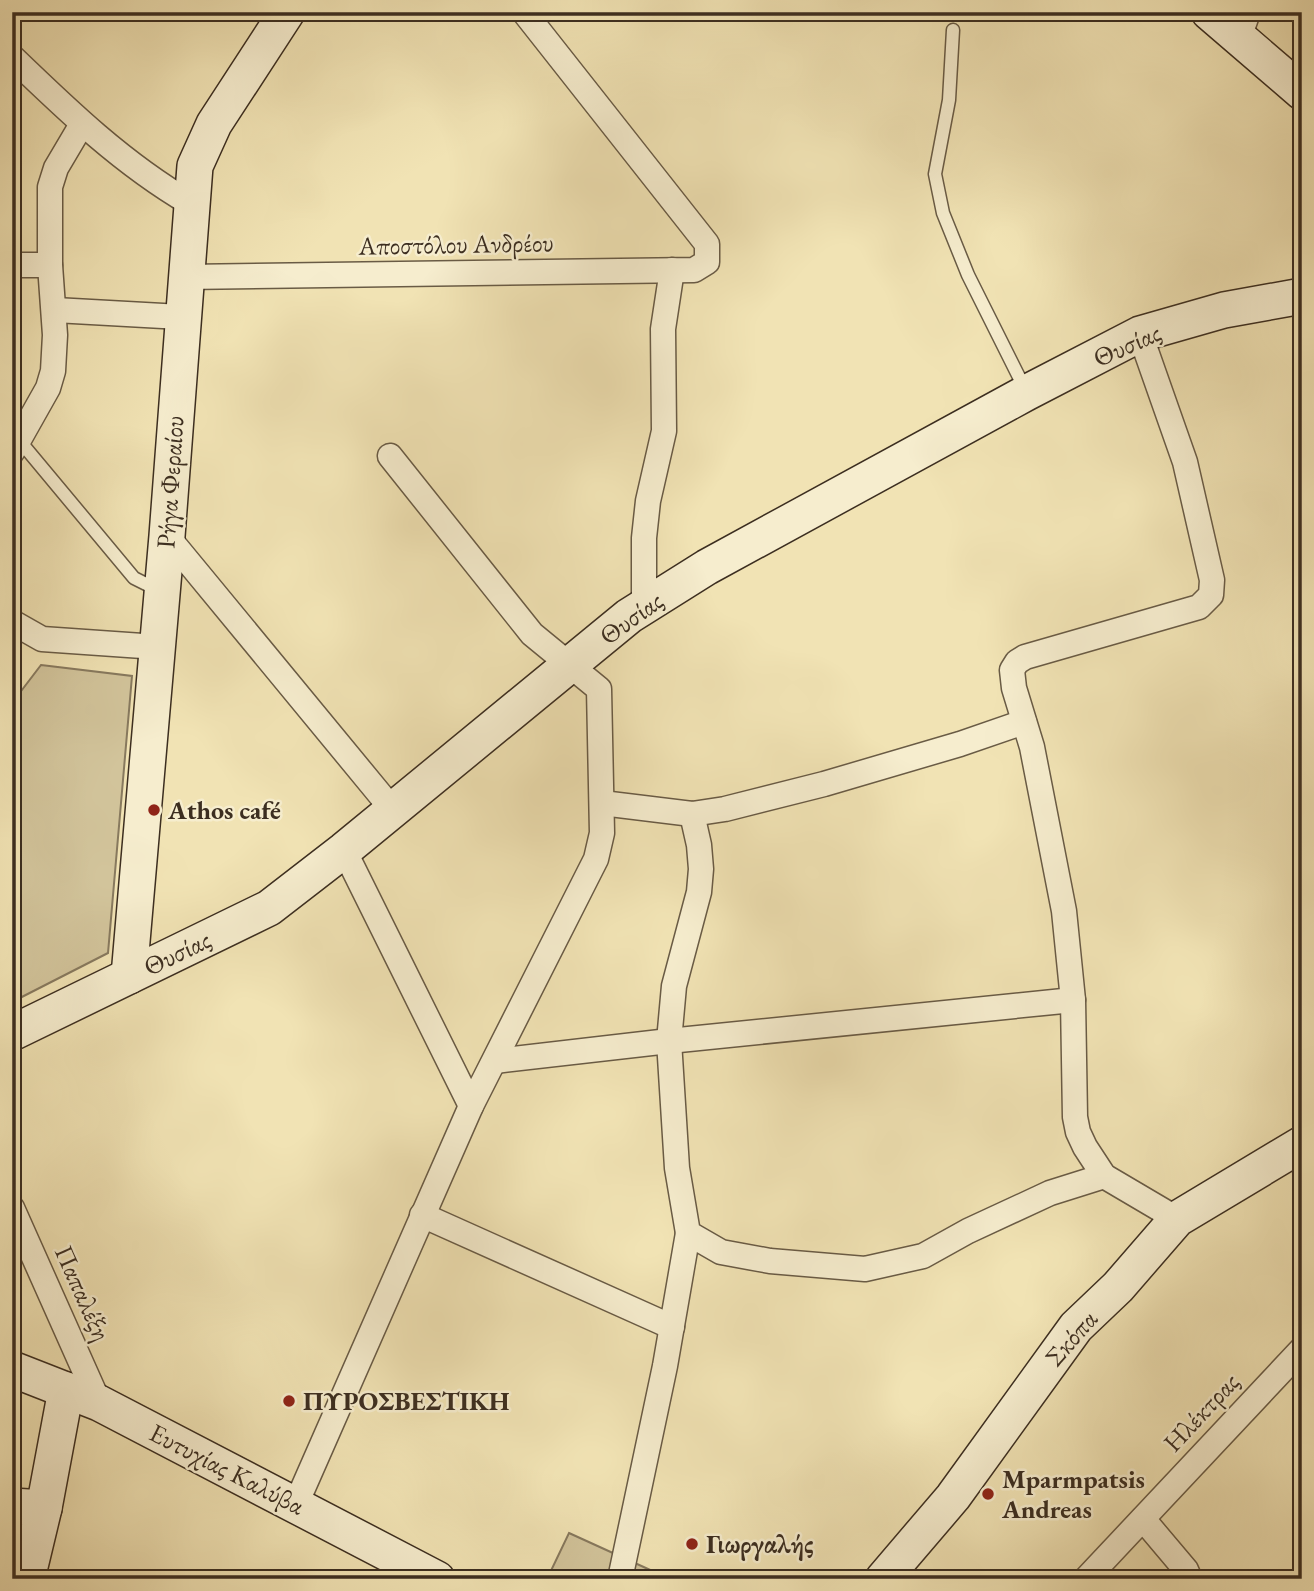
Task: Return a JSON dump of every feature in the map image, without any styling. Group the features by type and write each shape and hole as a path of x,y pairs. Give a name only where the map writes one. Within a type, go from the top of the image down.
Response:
{"street":[{"name":"Ρήγα Φεραίου","path":"129,976 167,536 181,317 195,166 205,141 287,12"},
{"name":"Αποστόλου Ανδρέου","path":"185,277 694,270 701,267 707,262 707,244 524,12"},
{"path":"1209,12 1243,25 1302,92"},
{"path":"12,57 82,124 158,184 190,203"},
{"path":"15,446 48,388 53,371 55,310 50,265 50,187 56,168 82,124"},
{"path":"12,265 50,265"},
{"path":"644,607 644,538 648,501 664,431 663,329 672,270"},
{"name":"Θυσίας","path":"12,1033 268,908 344,850 644,607 707,567 1140,334 1224,310 1302,296"},
{"path":"55,310 181,317"},
{"path":"1140,334 1185,462 1212,580 1211,595 1199,607 1025,657 1017,662 1012,670 1014,688 1032,747 1064,911 1073,1000 1077,1132 1104,1175 1177,1219"},
{"path":"296,1504 471,1106 596,859 602,833 599,689 532,634 390,456"},
{"path":"167,536 392,809"},
{"path":"15,629 42,639 60,642 157,647"},
{"path":"602,803 692,814 776,798 960,744 1024,722"},
{"path":"620,1579 672,1327 688,1233 677,1168 669,1041 674,986 699,892 699,845 692,814"},
{"path":"344,850 471,1106"},
{"path":"495,1060 1073,1000"},
{"name":"Σκόπα","path":"883,1579 953,1497 1047,1363 1076,1327 1118,1287 1177,1219 1298,1155"},
{"path":"688,1233 721,1252 770,1261 865,1269 923,1256 968,1231 1051,1193 1104,1175"},
{"name":"Παπαλέξη","path":"12,1208 99,1403"},
{"path":"422,1215 672,1327"},
{"name":"Ηλέκτρας","path":"1086,1579 1302,1349"},
{"name":"Ευτυχίας Καλύβα","path":"12,1369 99,1403 437,1579"},
{"path":"27,1579 28,1507 66,1390"},
{"path":"1143,1519 1186,1570 1190,1579"}],"lane":[{"path":"953,30 949,100 935,174 943,213 968,275 1026,393"},
{"path":"15,446 134,578 162,591"}],"shaded area":[{"path":"41,665 132,676 108,953 12,1002 12,703"},
{"path":"569,1533 670,1579 547,1579"}],"place":[{"name":"Athos café","path":"154,810"},
{"name":"ΠΥΡΟΣΒΕΣΤΙΚΗ","path":"289,1401"},
{"name":"Mparmpatsis Andreas","path":"988,1494"},
{"name":"Γιωργαλής","path":"692,1544"}]}
